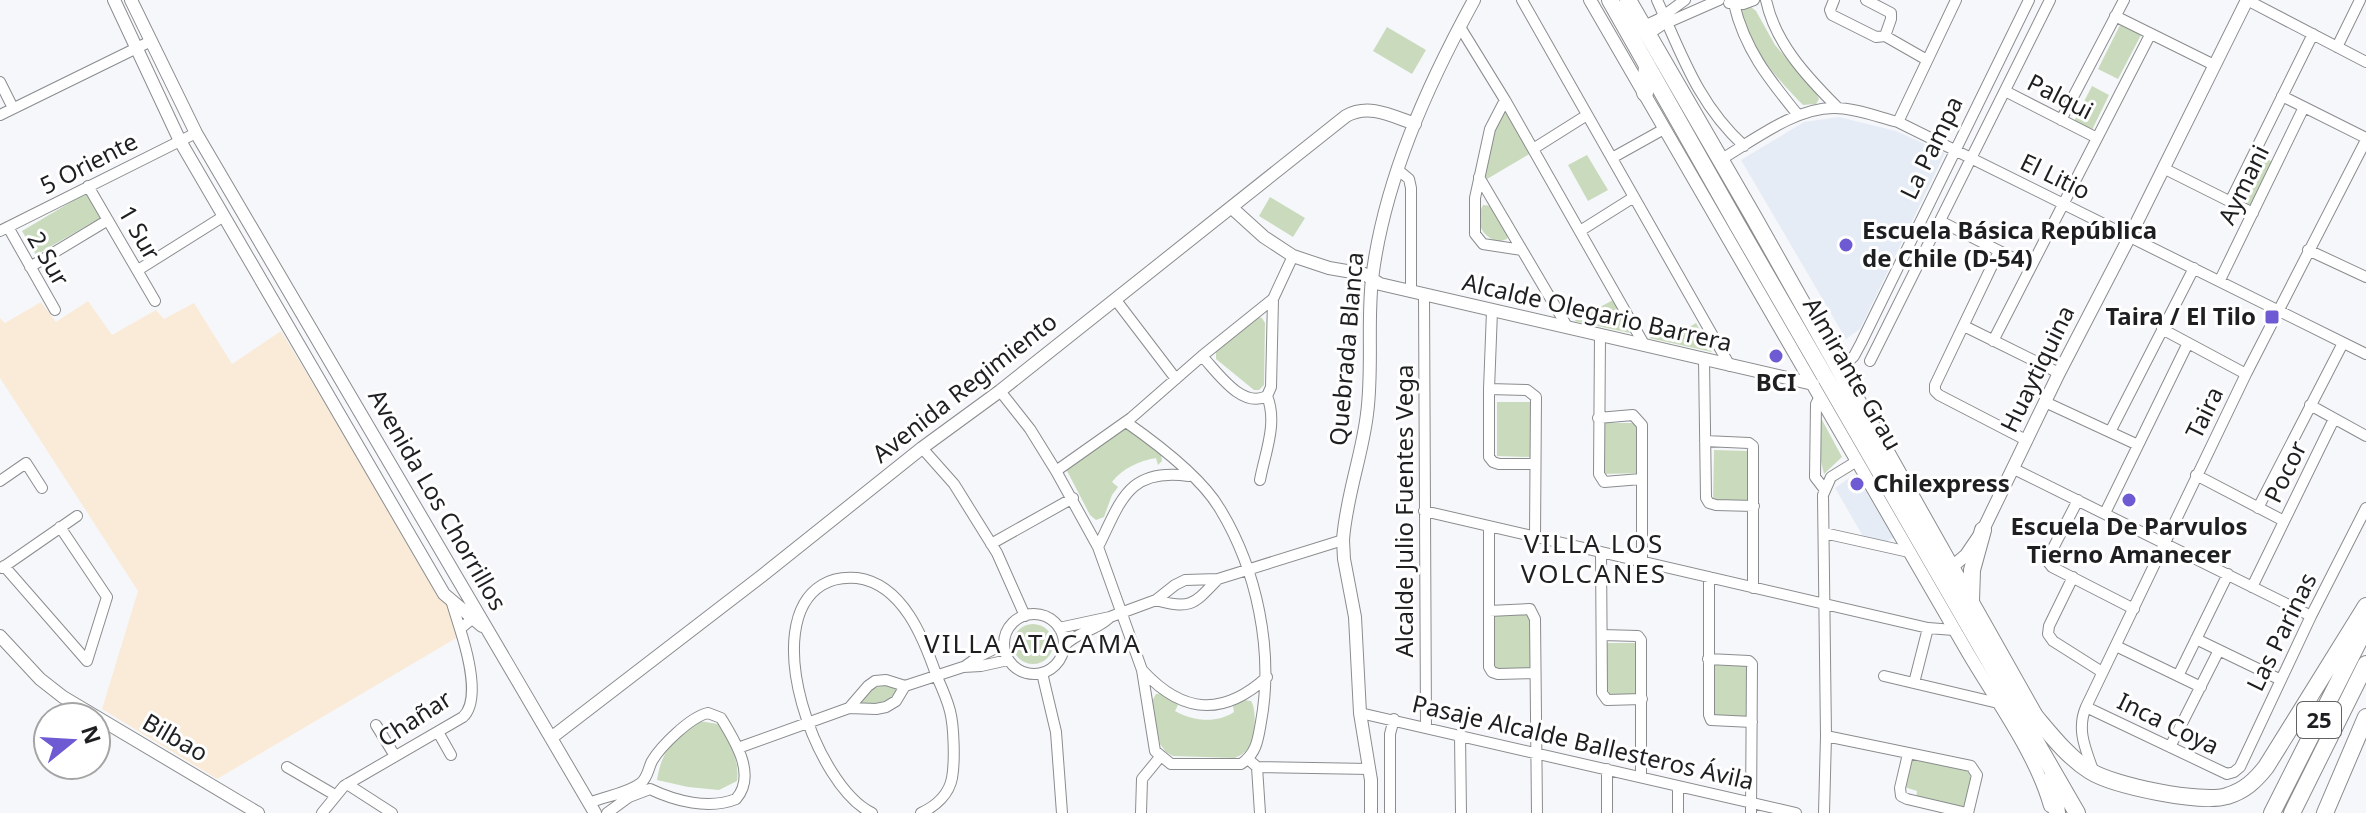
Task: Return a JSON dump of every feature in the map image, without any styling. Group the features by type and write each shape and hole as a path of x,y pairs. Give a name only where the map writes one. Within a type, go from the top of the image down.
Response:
{"main road":[{"name":"Almirante Grau","path":"1610,0 1892,492 1971,603 2089,813"},
{"name":"Almirante Grau","path":"1628,0 1720,160 1826,377 1946,571 1988,661 2077,813"},
{"path":"1645,93 1647,65"},
{"path":"1714,216 1738,226"},
{"path":"1867,480 1892,492"},
{"path":"1971,603 1972,570 1983,530"},
{"path":"2034,715 2073,759 2094,774 2121,784 2204,799 2225,797 2245,788 2259,776 2366,606"},
{"name":"25","path":"2272,813 2366,627"},
{"path":"1968,653 1988,661"},
{"name":"25","path":"2292,813 2366,664"},
{"path":"2325,813 2366,717"},
{"path":"2047,761 2054,784 2054,813"}],"street":[{"name":"Avenida Los Chorrillos","path":"114,0 180,141 448,597 488,630"},
{"name":"Avenida Los Chorrillos","path":"131,0 196,133 488,630"},
{"name":"Quebrada Blanca","path":"1371,813 1370,769 1360,713 1355,617 1343,540 1367,412 1372,280 1397,169 1474,0"},
{"path":"1522,0 1730,366"},
{"name":"Almirante Grau","path":"1590,0 1714,216 1826,377 1820,397 2036,769 2054,813"},
{"path":"1657,0 1697,90 1716,118 1744,146"},
{"path":"1645,31 1666,18 1685,0"},
{"path":"1666,18 1726,1 1743,4 1754,0"},
{"path":"1766,0 1770,17 1791,54 1814,85 1837,107"},
{"path":"1834,0 1830,10 1832,15 1876,37 1885,36 1927,60"},
{"path":"1866,0 1891,13 1885,36"},
{"path":"1898,122 1956,0"},
{"name":"La Pampa","path":"1826,377 1854,356 1861,343 2029,0"},
{"name":"La Pampa","path":"1870,361 2050,0"},
{"path":"2061,120 2124,0"},
{"path":"2247,0 2366,62"},
{"name":"Huaytiquina","path":"1946,571 1966,555 1983,530 2247,0"},
{"path":"2337,47 2360,0"},
{"path":"1726,1 1757,61 1798,115"},
{"path":"2115,16 2214,65"},
{"path":"1460,27 1645,346"},
{"name":"Aymani","path":"2230,202 2313,34"},
{"path":"1993,341 2150,35"},
{"path":"0,115 151,41"},
{"path":"0,82 13,108"},
{"name":"Palqui","path":"2005,91 2097,138"},
{"path":"2282,96 2366,139"},
{"path":"1505,100 1490,129 1479,177 1475,198 1475,234 1483,244 1522,250"},
{"name":"El Litio","path":"1720,160 1798,115 1837,107 1898,122 2366,354"},
{"name":"Aymani","path":"2220,280 2304,107"},
{"name":"Avenida Regimiento","path":"551,738 1356,111 1367,108 1415,124"},
{"path":"1533,149 1587,115"},
{"path":"1612,158 1664,129"},
{"name":"5 Oriente","path":"4,229 196,133"},
{"name":"Taira","path":"2086,707 2196,475 2366,139"},
{"path":"2163,168 2253,213"},
{"name":"Alcalde Julio Fuentes Vega","path":"1397,169 1409,179 1411,188 1418,294 1426,727"},
{"path":"1479,177 1568,328"},
{"name":"1 Sur","path":"88,186 155,301"},
{"path":"1580,231 1634,197"},
{"name":"Alcalde Olegario Barrera","path":"1232,208 1264,237 1293,256 1329,268 1364,274 1372,280 1418,294 1730,366 1826,377"},
{"path":"138,270 224,216"},
{"path":"30,267 108,220"},
{"path":"1940,221 2031,267"},
{"name":"2 Sur","path":"4,229 55,310"},
{"path":"2308,250 2366,277"},
{"path":"1999,251 1935,385 1935,391 2026,440"},
{"path":"1202,356 1238,393 1251,400 1267,396 1271,387 1273,299 1293,256"},
{"path":"2110,432 2194,268"},
{"path":"1115,299 1176,379"},
{"path":"1056,471 1126,422 1273,299"},
{"path":"1492,311 1489,457 1499,464 1535,464"},
{"path":"1964,326 2059,373"},
{"path":"2162,329 2246,374"},
{"path":"1600,335 1599,474 1604,482 1641,479"},
{"path":"2105,513 2188,343"},
{"name":"Pocor","path":"2258,508 2343,343"},
{"path":"1704,360 1706,498 1716,505 1754,506"},
{"path":"1489,389 1527,390 1536,397 1535,537"},
{"path":"1000,391 1030,429 1073,498 1098,547 1142,670 1155,751 1171,764 1241,764 1257,746 1267,677 1265,644 1247,569 1219,507 1194,477 1126,422"},
{"path":"1260,480 1272,422 1267,396"},
{"path":"1820,397 1816,404 1815,477 1825,490"},
{"path":"2045,402 2138,445"},
{"path":"2310,405 2366,436"},
{"path":"1598,418 1633,415 1642,425 1642,562"},
{"name":"Pocor","path":"2252,587 2334,419"},
{"path":"1705,441 1749,443 1753,446 1753,588"},
{"path":"922,448 954,484 991,544 1025,616"},
{"path":"1824,813 1825,490 1831,477 1857,461"},
{"path":"0,481 26,463 42,488"},
{"path":"2014,469 2311,616"},
{"path":"1098,547 1116,509 1134,485 1161,474 1194,477"},
{"path":"2196,475 2284,521"},
{"path":"991,544 1073,498"},
{"path":"2078,500 2048,562 2052,567 2134,609"},
{"name":"Las Parinas","path":"2234,772 2240,767 2366,508"},
{"path":"1424,511 1928,628 1954,630"},
{"path":"60,527 107,597 87,661 2,568 60,527 77,516"},
{"path":"1489,526 1489,667 1492,672 1534,673"},
{"path":"1824,533 1909,552"},
{"path":"1059,628 1110,617 1156,600 1185,580 1218,579 1343,540"},
{"path":"1601,552 1603,698 1642,699"},
{"path":"2178,676 2228,574"},
{"path":"1709,577 1709,715 1711,720 1717,721 1752,722"},
{"name":"Inca Coya","path":"2073,577 2048,634 2053,641 2102,672"},
{"path":"872,813 863,809 835,778 822,756 807,722 796,677 796,629 802,608 809,595 829,581 843,578 860,579 889,591 910,618 951,713 953,777 948,790 936,805 921,813"},
{"path":"448,597 457,579"},
{"path":"1156,600 1186,606 1218,579"},
{"name":"Chañar","path":"322,813 347,784 463,717 470,708 470,663 448,597"},
{"path":"1489,611 1530,609 1535,619 1537,813"},
{"path":"1064,646 1059,628 1044,616 1035,614 1025,616 1010,626 1004,644 1008,660 1023,672 1042,673 1057,663 1064,646 1078,634 1099,627 1110,617"},
{"path":"460,629 472,619"},
{"path":"1914,683 1928,628"},
{"path":"488,630 592,808 632,788 646,777 651,762 666,744 702,715 714,714 721,718 738,748 745,785 733,801 714,804 692,802 650,789 629,797 607,813"},
{"path":"1602,635 1638,636 1641,640 1641,777"},
{"name":"Bilbao","path":"0,636 40,679 63,697 258,813"},
{"path":"2196,639 2281,680"},
{"path":"963,667 1004,644"},
{"path":"2116,646 2201,687"},
{"path":"2170,747 2219,650"},
{"path":"1708,659 1749,661 1752,664 1751,808"},
{"path":"849,708 875,681 886,680 905,686 963,667 1008,660"},
{"path":"1142,670 1173,698 1198,705 1215,705 1251,692 1267,677"},
{"path":"1042,673 1056,732 1062,813"},
{"path":"1884,676 1998,703"},
{"path":"738,748 849,708 886,707 896,701 905,686"},
{"path":"2086,707 2080,730 2094,774"},
{"name":"Inca Coya","path":"2086,707 2227,774 2234,772"},
{"name":"Pasaje Alcalde Ballesteros Ávila","path":"1360,713 1641,777 1751,808 1796,813"},
{"path":"1390,813 1390,734 1394,719"},
{"path":"376,725 395,756"},
{"path":"438,732 451,755"},
{"path":"1460,735 1461,813"},
{"path":"1826,736 1971,766 1977,775 1968,813 1901,796 1908,754"},
{"path":"1141,813 1142,779 1160,757"},
{"path":"1248,759 1257,767 1370,769"},
{"path":"287,767 335,795"},
{"path":"1257,767 1260,813"},
{"path":"1607,769 1607,813"},
{"path":"646,777 650,789"},
{"path":"347,784 392,813"},
{"path":"1678,786 1678,813"}],"shaded area":[{"name":"Escuela Básica República de Chile (D-54)","path":"1839,117 1896,131 1945,153 1860,329 1846,339 1741,160 1804,122"},
{"path":"88,301 112,335 156,310 164,319 194,303 232,364 281,331 450,610 458,637 217,779 112,715 112,701 104,701 138,591 0,378 0,318 5,323 41,302 56,322"},
{"path":"1855,474 1894,537 1884,543 1864,538 1835,488"}],"green space":[{"path":"1743,7 1756,11 1775,45 1816,93 1819,99 1816,104 1803,105 1765,62 1750,37 1741,10"},
{"path":"2120,25 2141,35 2118,79 2098,69"},
{"path":"1387,27 1426,50 1412,74 1373,51"},
{"path":"2092,86 2109,95 2092,130 2074,121"},
{"path":"1506,110 1531,153 1487,179 1491,142"},
{"path":"1587,155 1608,190 1588,201 1568,165"},
{"path":"2258,155 2273,162 2252,206 2238,199"},
{"path":"86,193 100,218 36,255 22,231"},
{"path":"1270,197 1305,218 1293,237 1259,216"},
{"path":"1483,205 1492,206 1508,235 1507,239 1498,242 1483,232 1479,217"},
{"path":"1613,300 1630,333 1574,321"},
{"path":"1258,317 1265,323 1264,385 1254,390 1216,359 1216,350"},
{"path":"1696,323 1712,352 1649,338 1670,326 1676,335"},
{"path":"1497,402 1531,402 1530,457 1497,456"},
{"path":"1821,418 1842,457 1824,474 1820,457"},
{"path":"1603,423 1637,423 1638,473 1604,474"},
{"path":"1126,428 1161,453 1162,461 1158,465 1156,458 1144,461 1121,473 1112,482 1118,487 1104,517 1096,520 1090,515 1066,469"},
{"path":"1714,450 1749,451 1748,501 1713,500"},
{"path":"1531,614 1531,669 1495,670 1494,615"},
{"path":"1033,624 1047,630 1053,644 1047,658 1033,664 1019,658 1013,644 1019,630"},
{"path":"1606,643 1637,643 1637,694 1606,694"},
{"path":"1714,665 1750,666 1749,717 1713,716"},
{"path":"890,684 897,689 890,698 858,704 871,689"},
{"path":"1162,693 1178,705 1175,711 1204,720 1227,716 1234,712 1233,706 1243,700 1251,701 1255,723 1249,747 1235,758 1173,756 1166,752 1160,744 1152,701 1156,694"},
{"path":"699,721 718,724 735,758 737,781 719,790 657,780 666,752"},
{"path":"1907,758 1967,771 1973,780 1968,803 1960,808 1916,798 1917,791 1901,786"}],"place":[{"name":"Escuela Básica República de Chile (D-54)","path":"1846,245"},
{"name":"Taira / El Tilo","path":"2272,317"},
{"name":"BCI","path":"1776,356"},
{"name":"Chilexpress","path":"1857,484"},
{"name":"Escuela De Parvulos Tierno Amanecer","path":"2129,500"}],"district":[{"name":"VILLA LOS VOLCANES","path":"1594,559"},
{"name":"VILLA ATACAMA","path":"1033,644"}]}
